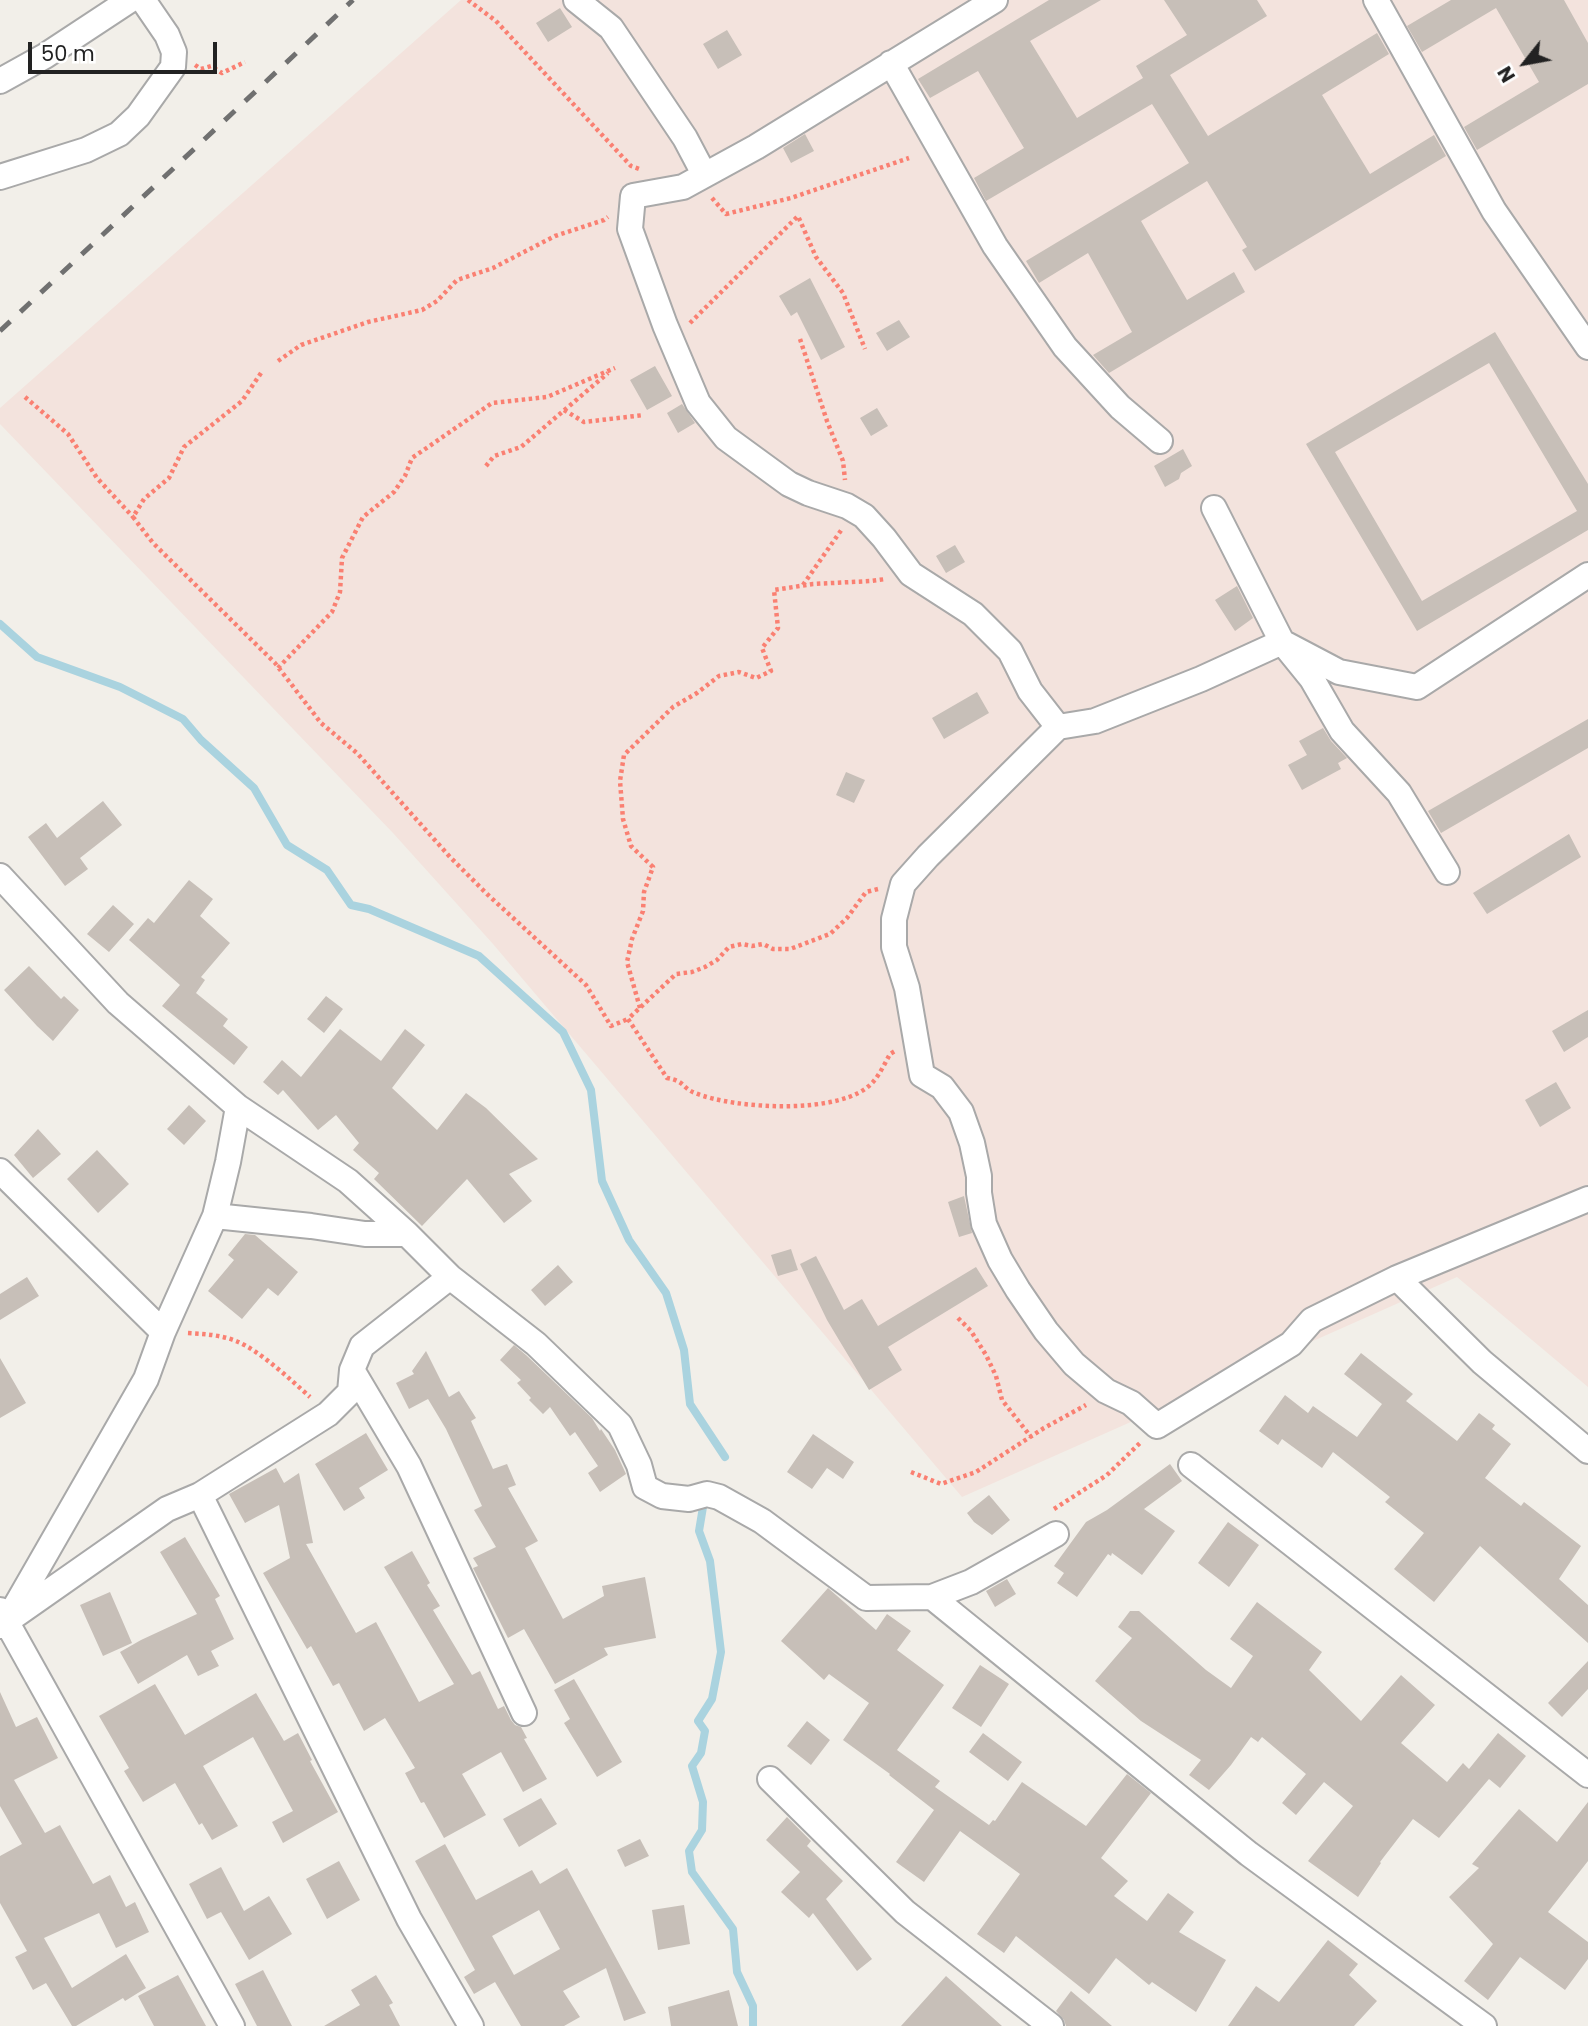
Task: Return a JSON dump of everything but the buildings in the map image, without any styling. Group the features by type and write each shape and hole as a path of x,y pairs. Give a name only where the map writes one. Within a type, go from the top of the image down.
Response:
{"street":[{"path":"0,81 45,56 130,0"},
{"path":"0,177 86,150 119,134 138,116 173,67 174,52 167,35 143,0"},
{"path":"576,0 611,28 677,127 704,174"},
{"path":"995,0 756,147 683,187 633,196 630,229 698,403 726,438 789,484 847,506 864,516 911,574 973,614 1010,651 1030,691 1058,727"},
{"path":"1376,0 1493,211 1588,347"},
{"path":"891,63 995,246 1065,347 1120,407 1160,441"},
{"path":"1214,508 1282,642 1312,679 1342,731 1399,793 1447,872"},
{"path":"1282,642 1339,672 1417,687 1588,575"},
{"path":"1282,642 1201,679 1095,721 1058,727 903,884 894,919 894,947 907,988 922,1075 942,1087 961,1112 972,1143 984,1224 1000,1260 1046,1331 1073,1364 1107,1391 1131,1403 1157,1426 1291,1344 1312,1320 1397,1278 1588,1199"},
{"path":"0,876 118,1003 238,1107 348,1181 450,1277 536,1344 620,1425 639,1465 645,1487 663,1496 689,1499 707,1494 719,1497 762,1521 866,1598 932,1597 971,1582 1054,1522"},
{"path":"2,1619 146,1379 163,1332 215,1216 238,1107"},
{"path":"0,1171 163,1332"},
{"path":"215,1216 365,1234 407,1234"},
{"path":"2,1619 167,1509 200,1495 328,1414 350,1392 352,1370 362,1346 450,1277"},
{"path":"1397,1278 1482,1362 1588,1451"},
{"path":"352,1370 409,1466 524,1713"},
{"path":"1191,1465 1588,1775"},
{"path":"200,1495 410,1919 471,2026"},
{"path":"932,1597 1249,1854 1484,2026"},
{"path":"2,1619 232,2026"},
{"path":"770,1779 905,1912 1051,2026"}],"path":[{"path":"468,0 496,21 631,166 644,171"},
{"path":"174,52 201,69 211,66 222,73 245,62"},
{"path":"683,187 705,188 726,214 791,198 909,158"},
{"path":"278,361 301,345 368,322 422,310 437,301 457,280 493,268 555,236 604,220 633,196"},
{"path":"690,324 798,216 816,257 843,293 865,349"},
{"path":"800,339 843,461 847,506 845,526 802,586"},
{"path":"278,668 332,612 340,592 342,558 363,517 394,492 405,476 412,457 492,403 547,397 613,369 521,447 494,456 486,466"},
{"path":"136,521 133,517 144,499 169,478 184,447 242,401 261,373"},
{"path":"25,397 68,434 97,478 153,543 278,668 321,723 357,753 450,858 586,985 611,1026 628,1018 676,974 705,967 717,960 729,947 763,944 773,949 790,949 810,942 830,934 847,918 866,892 903,884"},
{"path":"564,410 584,422 645,415"},
{"path":"639,1008 627,962 653,867 631,846 623,819 620,781 624,755 673,707 719,676 739,671 756,678 771,671 762,648 779,628 774,590 871,581 911,574"},
{"path":"628,1018 667,1077 679,1080 693,1092 734,1104 764,1106 803,1106 849,1098 873,1083 890,1054 916,1035"},
{"path":"958,1318 971,1331 986,1355 996,1376 1002,1400 1031,1437"},
{"path":"163,1332 211,1334 238,1342 277,1368 328,1414"},
{"path":"911,1472 941,1484 976,1472 1107,1391"},
{"path":"1054,1522 1157,1426"}],"shaded area":[{"path":"461,0 1588,0 1588,1387 1457,1277 962,1497 493,944 393,833 0,424 0,408"}],"waterway":[{"path":"0,624 37,657 120,687 183,719 201,740 254,788 287,845 327,870 351,905 369,909 479,956 563,1032 591,1090 602,1181 629,1240 666,1293 684,1350 690,1404 725,1457"},
{"path":"704,1501 699,1531 710,1561 721,1652 712,1699 698,1721 705,1731 701,1753 692,1766 703,1802 702,1830 689,1851 692,1872 733,1929 737,1972 753,2006 753,2026"}],"railway":[{"path":"0,331 353,0"}]}
